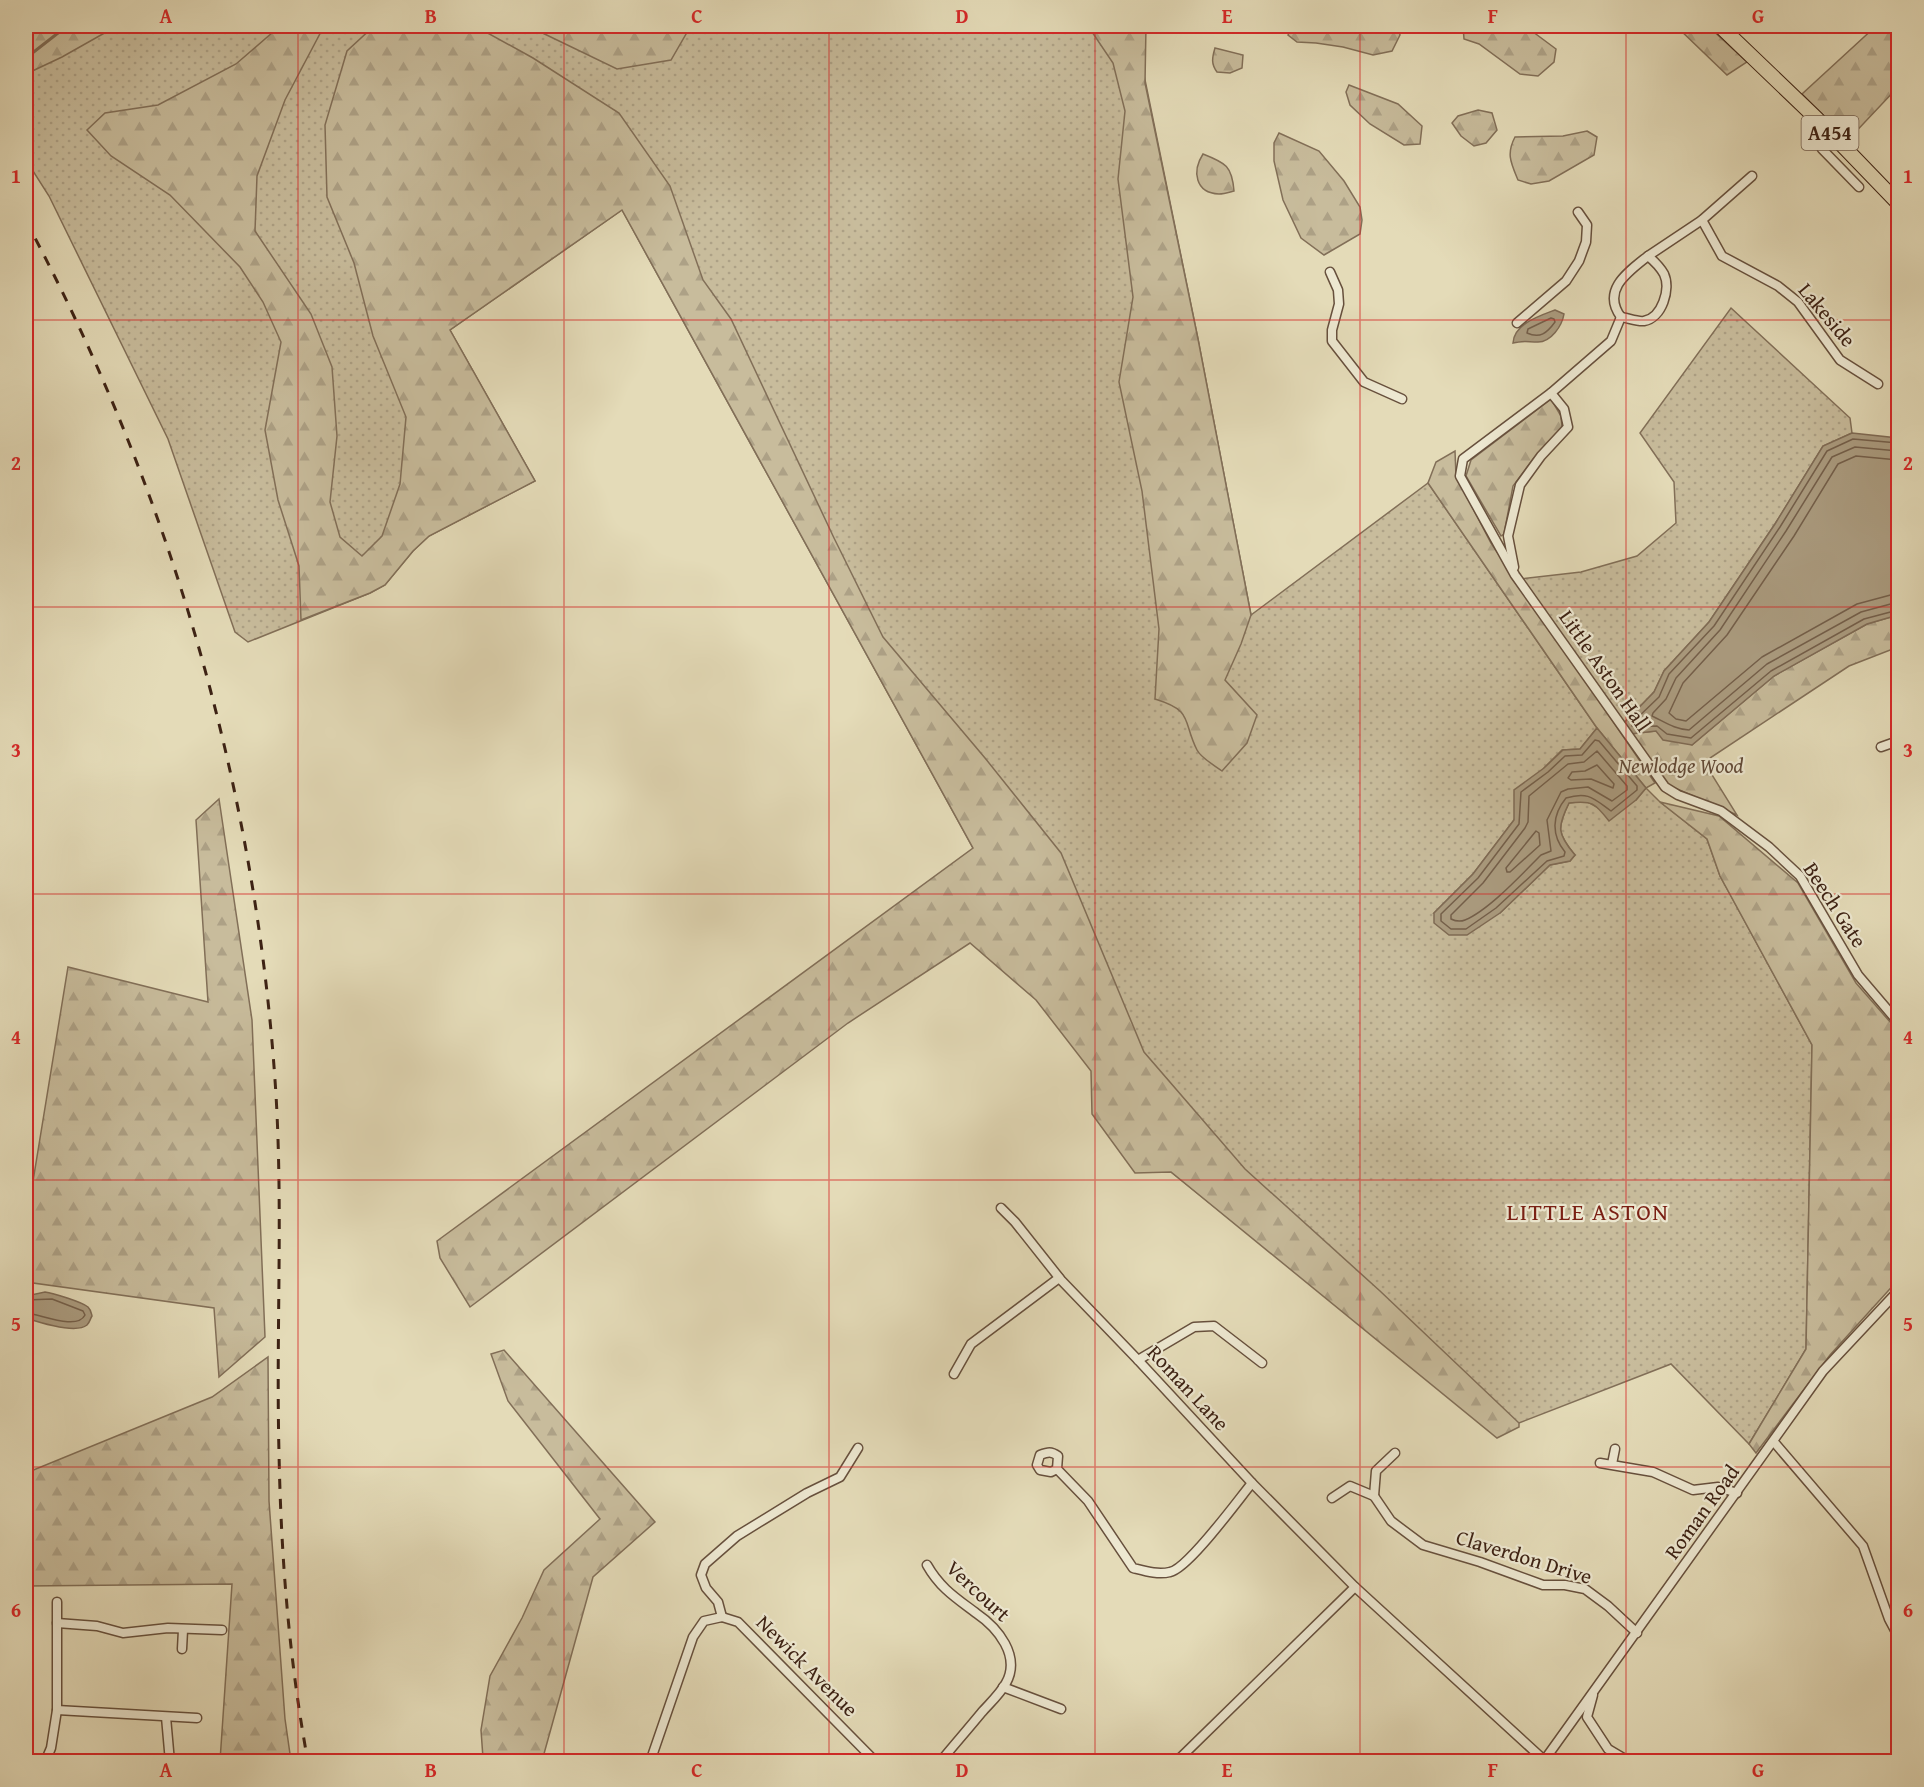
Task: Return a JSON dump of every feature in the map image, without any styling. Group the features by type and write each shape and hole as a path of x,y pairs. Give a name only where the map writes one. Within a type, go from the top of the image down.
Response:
{"main road":[{"name":"A454","path":"1720,26 1899,203"}],"street":[{"path":"1830,156 1841,144"},
{"path":"1822,149 1859,187"},
{"path":"1648,256 1664,273 1667,289 1664,300 1656,315 1645,321 1621,317 1614,307 1613,294 1628,273 1648,256 1702,220 1752,176"},
{"path":"1517,323 1566,281 1579,261 1586,242 1587,225 1578,212"},
{"name":"Lakeside","path":"1702,220 1722,256 1778,286 1798,302 1840,360 1878,384"},
{"path":"1330,272 1338,290 1339,304 1332,330 1332,341 1364,382 1402,399"},
{"name":"Little Aston Hall","path":"1621,317 1611,341 1551,393 1463,459 1460,476 1515,575 1665,787"},
{"name":"Little Aston Hall","path":"1515,575 1508,536 1521,485 1541,456 1568,427 1564,410 1551,393"},
{"path":"1881,747 1899,741"},
{"name":"Beech Gate","path":"1665,787 1678,795 1721,811 1769,847 1800,876 1857,975 1899,1022"},
{"name":"Roman Lane","path":"1001,1208 1015,1222 1059,1278 1252,1483 1355,1587 1544,1761"},
{"path":"954,1374 971,1344 1059,1278"},
{"name":"Roman Road","path":"1544,1761 1823,1371 1899,1291"},
{"path":"1138,1360 1194,1327 1214,1326 1262,1363"},
{"path":"1774,1442 1863,1546 1889,1618 1899,1636"},
{"name":"Newick Avenue","path":"858,1448 840,1477 807,1493 737,1536 705,1564 701,1575 706,1588 718,1602 722,1617 738,1622 876,1761"},
{"path":"1612,1464 1615,1449"},
{"path":"1332,1498 1350,1486 1374,1496 1376,1471 1395,1453"},
{"path":"1600,1464 1653,1472 1693,1490 1718,1486 1737,1493"},
{"path":"1058,1469 1088,1501 1133,1568 1159,1573 1173,1572 1190,1558 1252,1483"},
{"name":"Claverdon Drive","path":"1374,1496 1390,1521 1423,1545 1480,1562 1543,1585 1565,1585 1584,1589 1608,1606 1637,1633"},
{"name":"Vercourt","path":"927,1565 945,1589 996,1630 1008,1649 1010,1663 1009,1674 1003,1687 940,1761"},
{"path":"1176,1761 1355,1587"},
{"path":"45,1761 51,1748 57,1710 57,1602"},
{"path":"650,1761 693,1637 704,1621 722,1617"},
{"path":"57,1623 97,1626 123,1634 168,1628 222,1630"},
{"path":"182,1649 183,1630"},
{"path":"1596,1686 1587,1717 1608,1749 1630,1761"},
{"path":"1003,1687 1061,1709"},
{"path":"57,1710 197,1718"},
{"path":"166,1717 170,1761"}],"green space":[{"path":"42,26 117,26 26,74 26,37"},
{"path":"47,26 1134,26 1251,615 1428,483 1597,728 1580,749 1562,750 1544,768 1514,820 1473,874 1434,913 1500,913 1550,865 1570,861 1575,855 1565,841 1561,830 1562,819 1569,803 1586,801 1600,809 1636,800 1646,788 1707,839 1720,876 1812,1045 1806,1349 1749,1444 1671,1364 1519,1423 1468,1410 1171,1172 973,848 622,210 450,330 535,481 429,536 413,551 385,585 370,593 248,642 235,632 168,439 49,196 26,160 26,39"},
{"path":"280,26 324,26 285,100 257,176 255,231 311,314 332,367 337,436 330,502 340,537 362,556 382,536 400,484 406,417 373,336 354,263 327,197 325,125 347,51 374,26 475,26 533,58 619,113 670,186 703,280 731,319 883,637 1061,853 1144,1052 1245,1169 1380,1291 1519,1423 1519,1427 1497,1438 1171,1172 1135,1173 1092,1114 1091,1071 1036,1000 970,943 848,1023 470,1307 440,1258 437,1241 973,848 622,210 450,330 535,481 429,536 413,551 385,585 301,620 299,566 278,500 265,430 281,342 263,302 240,267 170,195 111,156 87,130 105,113 158,105 236,64"},
{"path":"528,26 680,26 686,34 671,60 617,69"},
{"path":"1088,26 1146,26 1145,83 1198,339 1251,615 1225,680 1257,715 1247,743 1222,771 1199,753 1181,712 1155,699 1159,629 1142,491 1119,382 1133,297 1118,179 1125,111 1113,63"},
{"path":"1293,26 1398,26 1400,35 1392,51 1373,55 1343,47 1297,42 1288,35"},
{"path":"1463,26 1525,26 1556,49 1554,62 1538,76 1520,74 1479,44 1464,39"},
{"path":"1676,26 1708,26 1747,62 1727,75"},
{"path":"1876,26 1898,26 1898,87 1848,140 1802,94"},
{"path":"1215,48 1243,55 1242,68 1230,73 1217,72 1213,61"},
{"path":"1349,85 1398,104 1422,126 1420,144 1404,145 1370,124 1350,105 1346,92"},
{"path":"1478,110 1492,113 1497,130 1486,143 1474,146 1461,136 1452,123 1458,116"},
{"path":"1587,131 1597,137 1594,155 1549,181 1531,184 1518,180 1510,154 1515,137 1563,136"},
{"path":"1279,133 1319,151 1344,181 1360,207 1362,220 1360,234 1324,255 1301,238 1283,200 1274,161 1274,143"},
{"path":"1203,154 1226,167 1232,176 1234,191 1221,194 1211,193 1200,185 1197,167"},
{"path":"1731,308 1850,418 1852,433 1823,446 1775,524 1709,622 1664,671 1654,692 1622,725 1520,579 1581,572 1637,556 1676,523 1674,482 1640,433"},
{"path":"1551,399 1561,416 1562,429 1534,458 1513,486 1504,534 1501,536 1466,476 1471,460"},
{"path":"1455,451 1456,476 1491,543 1655,783 1646,788 1597,728 1428,483 1436,462"},
{"name":"Newlodge Wood","path":"1898,615 1898,647 1849,666 1704,762 1737,815 1668,785 1630,734 1656,731 1692,745 1774,676 1867,624"},
{"path":"219,799 252,1020 265,1337 219,1377 214,1308 26,1282 26,1224 68,967 208,1002 196,820"},
{"name":"Newlodge Wood","path":"1660,802 1719,816 1798,883 1856,983 1898,1031 1898,1280 1830,1355 1756,1453 1749,1444 1806,1349 1812,1045 1720,876 1707,839"},
{"path":"504,1350 655,1522 593,1577 542,1761 491,1761 483,1758 481,1730 490,1676 522,1618 544,1570 600,1519 508,1401 491,1354"},
{"path":"268,1357 269,1501 285,1719 291,1761 220,1761 232,1584 26,1586 26,1473 212,1397"}],"water":[{"path":"1555,310 1564,314 1561,323 1551,336 1538,342 1513,343 1514,336 1523,326"},
{"path":"1852,433 1898,438 1898,615 1867,624 1774,676 1692,745 1663,740 1656,731 1630,734 1622,725 1654,692 1664,671 1709,622 1775,524 1823,446"},
{"path":"1597,728 1646,788 1636,800 1609,821 1592,804 1569,803 1562,818 1561,830 1562,836 1575,855 1570,861 1550,865 1500,913 1467,935 1449,935 1434,923 1434,913 1473,874 1514,820 1514,790 1544,768 1563,750 1580,749"},
{"path":"45,1292 88,1307 92,1316 88,1324 82,1327 66,1328 26,1318 26,1296"}],"waterway":[{"path":"26,58 67,26"}],"railway":[{"path":"26,221 77,323 123,428 163,535 198,644 227,755 249,868 266,981 276,1095 279,1184 280,1492 291,1647 308,1762"}],"district":[{"name":"LITTLE ASTON","path":"1588,1212"}]}
